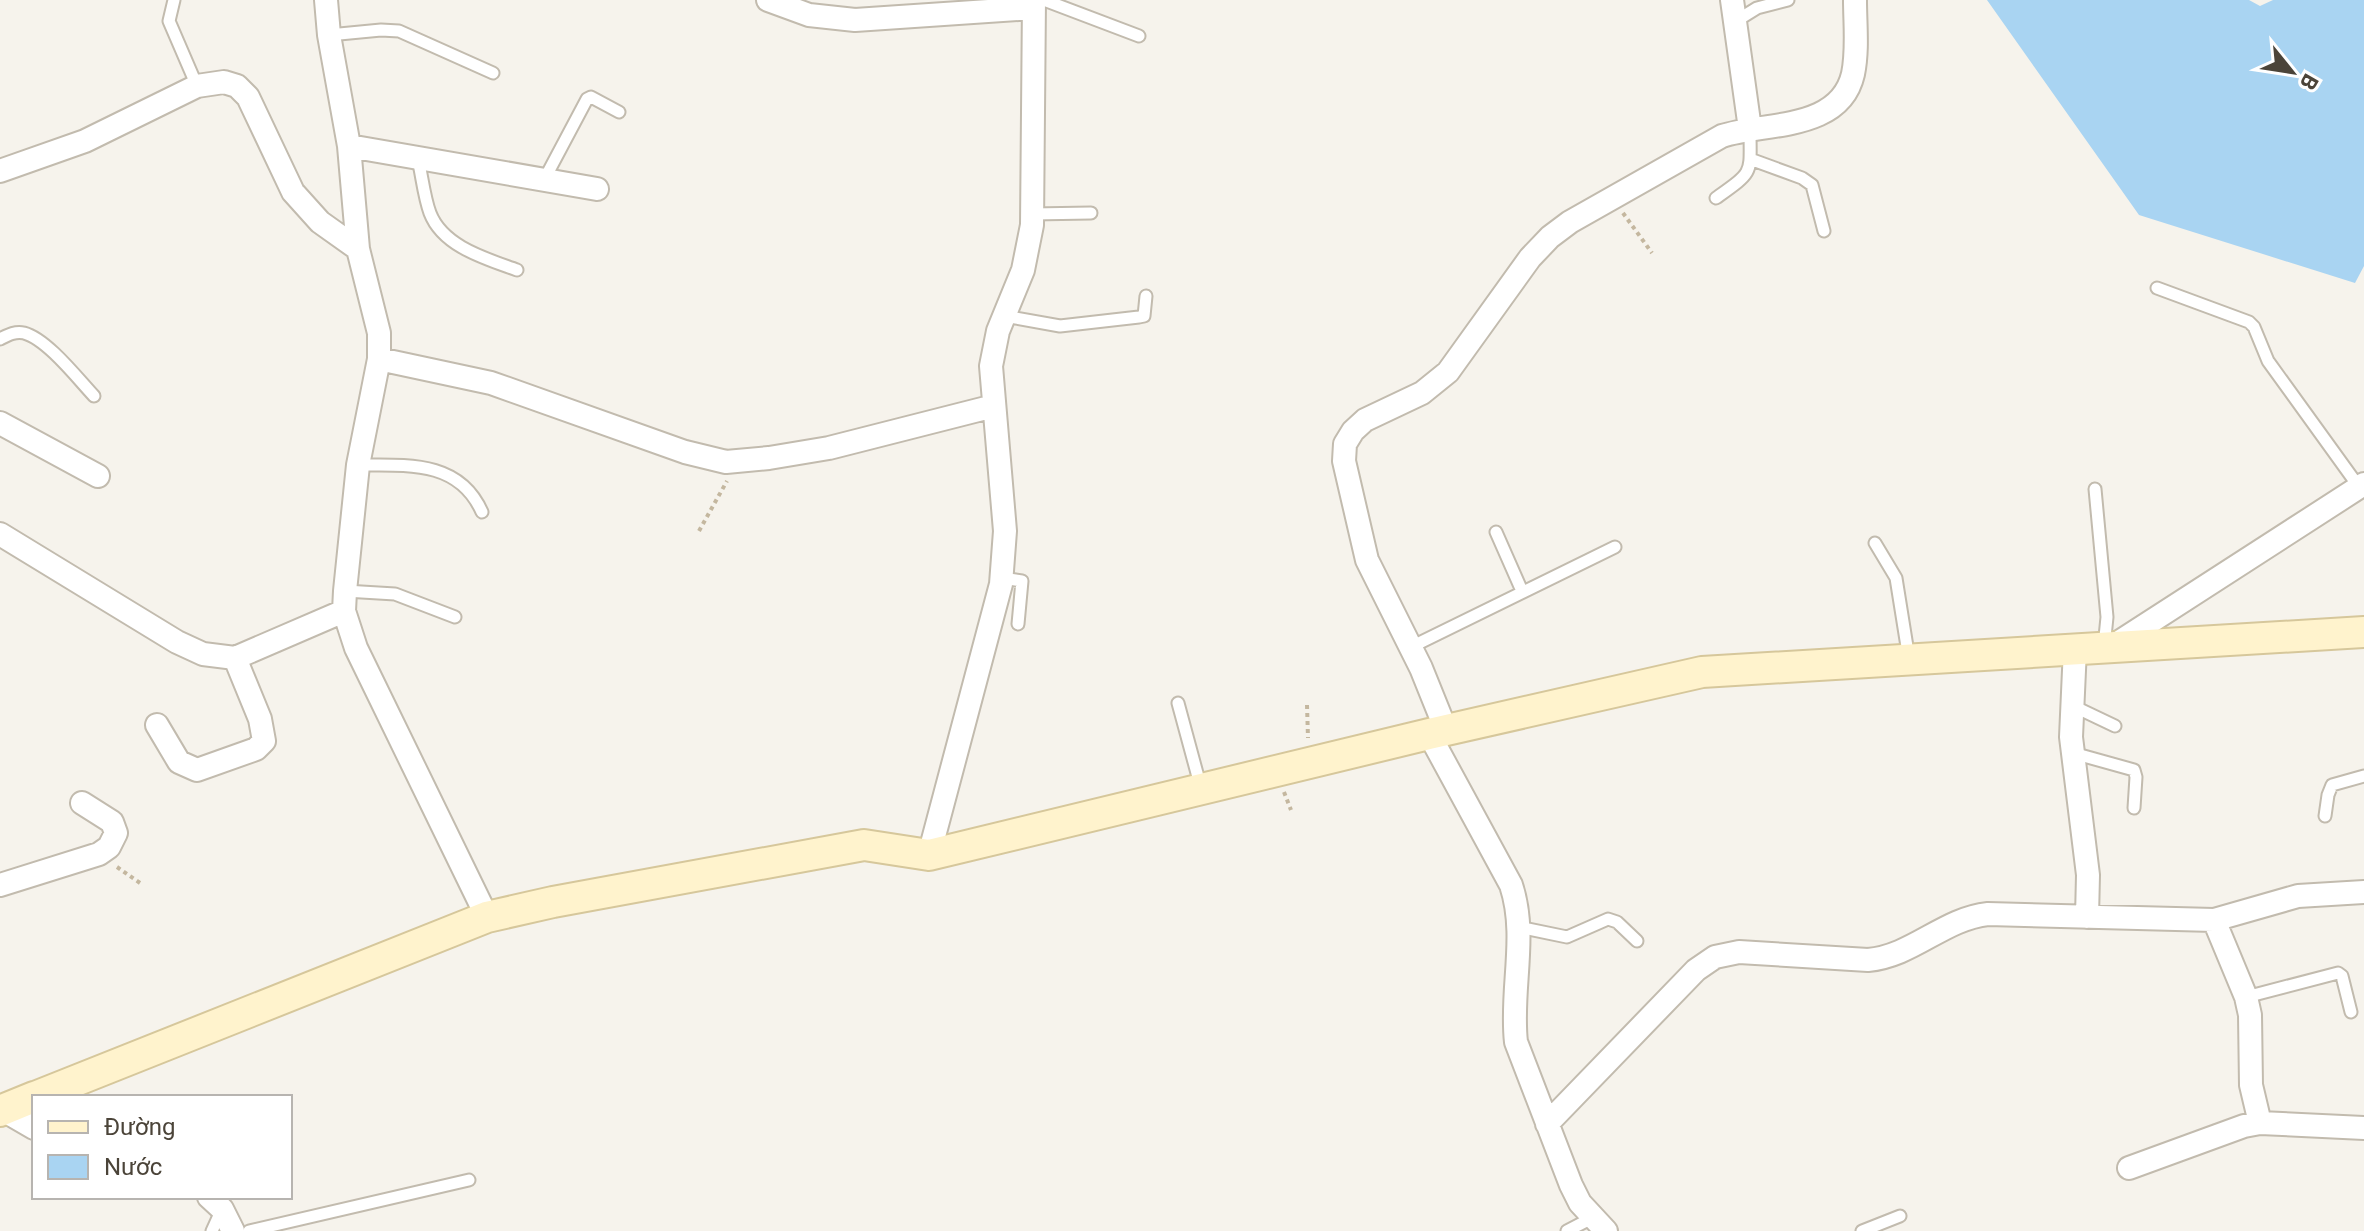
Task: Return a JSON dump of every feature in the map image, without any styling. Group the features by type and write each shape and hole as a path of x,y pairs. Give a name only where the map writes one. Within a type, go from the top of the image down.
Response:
{"street":[{"path":"326,0 329,35 349,146 358,249 379,333 379,359 358,465 344,601 356,648 487,917"},
{"path":"768,0 809,15 855,20 1037,3 1029,248 992,357 1005,531 1002,578 929,855"},
{"path":"1599,1224 1580,1203 1571,1185 1516,1042 1518,905 1438,732 1429,684 1367,560 1344,461 1345,444 1365,420 1436,384 1448,372 1530,258 1570,222 1722,136 1812,118 1830,110 1843,97 1852,77 1855,0"},
{"path":"1734,10 1750,129"},
{"path":"0,171 85,141 197,86 224,82 237,86 248,97 293,192 320,222 358,249"},
{"path":"349,146 597,189"},
{"path":"379,359 491,383 685,452 726,462 829,448 994,406"},
{"path":"0,423 98,476"},
{"path":"2087,917 2088,875 2073,753 2071,705 2097,647 2362,485"},
{"path":"0,534 177,642 203,654 235,658 344,601"},
{"path":"39,1095 487,917 864,845 929,855 1438,732 1702,672 2364,632"},
{"path":"157,725 179,762 197,770 256,749 264,741 260,719 235,658"},
{"path":"0,885 99,854 109,847 116,833 112,822 82,803"},
{"path":"1547,1124 1696,970 1715,957 1739,952 1868,960 1886,958 1969,916 2214,920 2298,896 2364,892"},
{"path":"2214,920 2246,997 2250,1015 2251,1085 2260,1123"},
{"path":"2,1110 32,1098"},
{"path":"2,1110 32,1127"},
{"path":"2129,1168 2260,1123 2364,1128"},
{"path":"216,1203 233,1231"}],"lane":[{"path":"174,0 169,21 197,86"},
{"path":"1734,10 1788,0"},
{"path":"1037,3 1139,36"},
{"path":"329,35 399,31 493,73"},
{"path":"544,180 587,99 591,97 619,112"},
{"path":"1716,198 1747,176 1750,129"},
{"path":"418,159 431,215 443,232 472,254 517,270"},
{"path":"1750,159 1802,178 1812,185 1824,231"},
{"path":"1032,214 1091,213"},
{"path":"2157,288 2249,322 2268,361 2362,485"},
{"path":"1004,316 1060,326 1139,317 1146,312 1146,296"},
{"path":"0,339 11,333 25,333 42,344 94,396"},
{"path":"358,465 406,465 441,470 475,495 482,512"},
{"path":"2095,489 2107,617 2097,647"},
{"path":"1496,532 1522,591"},
{"path":"1875,543 1896,578 1909,659"},
{"path":"1411,647 1615,547"},
{"path":"1002,578 1022,581 1018,624"},
{"path":"344,601 395,594 455,617"},
{"path":"1178,703 1201,789"},
{"path":"2071,705 2115,726"},
{"path":"2073,753 2134,770 2134,808"},
{"path":"2325,816 2332,785 2364,776"},
{"path":"1519,927 1567,937 1608,919 1617,922 1637,941"},
{"path":"2246,997 2338,973 2342,976 2351,1012"},
{"path":"249,1231 469,1180"},
{"path":"212,1231 216,1203"},
{"path":"1862,1231 1900,1216"},
{"path":"1567,1231 1599,1224"}],"path":[{"path":"1612,198 1652,253"},
{"path":"699,531 738,461"},
{"path":"1307,705 1309,763"},
{"path":"99,854 140,883"}],"water":[{"path":"1987,0 2249,0 2260,6 2273,0 2364,0 2364,266 2355,283 2139,215"}]}
